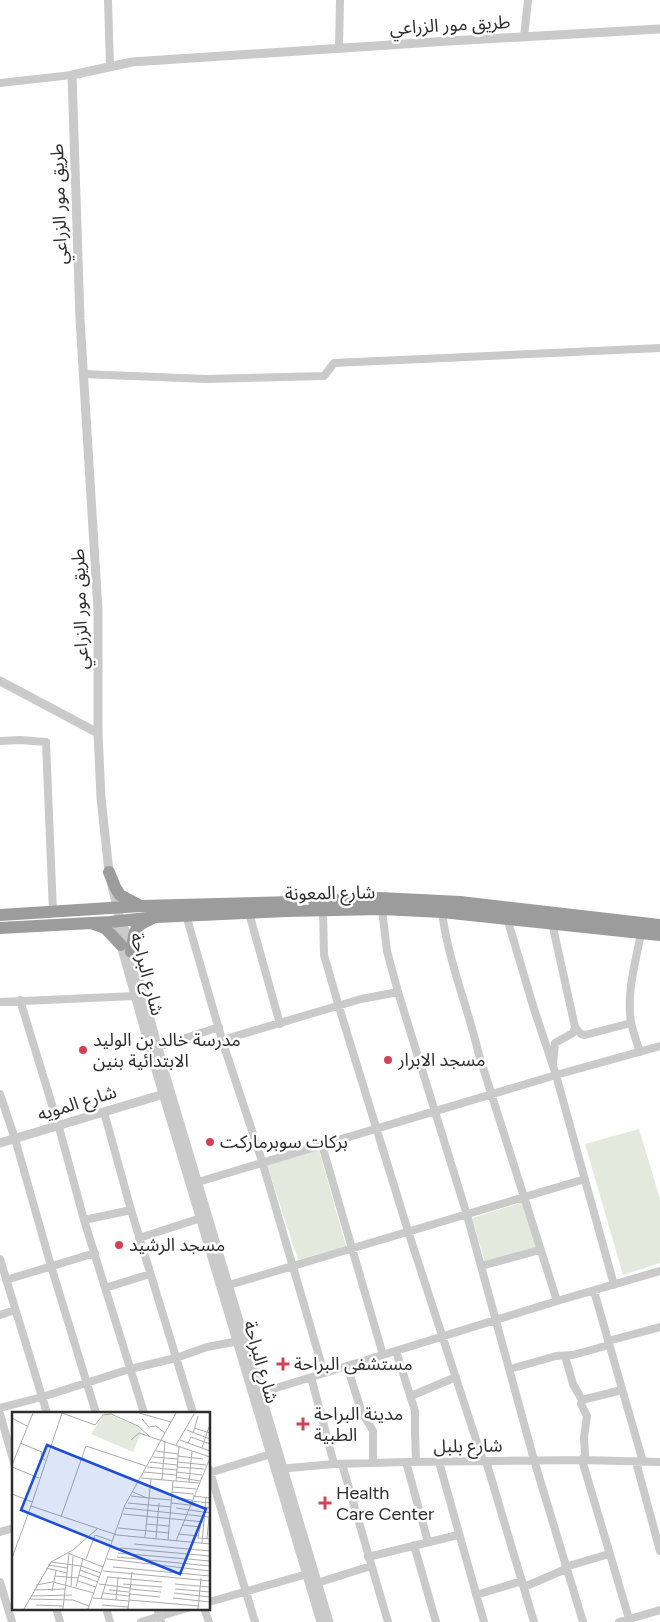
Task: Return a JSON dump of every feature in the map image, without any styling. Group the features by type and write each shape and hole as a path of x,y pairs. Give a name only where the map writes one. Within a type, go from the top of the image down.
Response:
{"highway":[{"path":"109,872 120,895 141,906"},
{"name":"شارع المعونة","path":"0,915 141,906 380,898 460,902 660,925"},
{"name":"شارع المعونة","path":"0,928 120,921 156,916 382,909 507,918 660,935"},
{"path":"89,922 105,928 126,949 138,926 156,916"}],"street":[{"path":"108,0 110,66"},
{"path":"339,48 340,0"},
{"path":"524,36 528,0"},
{"name":"طريق مور الزراعي","path":"120,921 104,840 98,732 98,601 83,374 72,75 132,62 660,29"},
{"path":"0,83 72,75"},
{"path":"83,374 206,380 324,376 334,363 660,348"},
{"path":"0,681 98,732"},
{"path":"0,741 46,742 53,912"},
{"path":"382,909 387,951 398,992 467,1215 534,1460 565,1568 583,1622"},
{"path":"323,910 324,955 339,1007 408,1231 484,1461 534,1622"},
{"path":"442,912 445,938 471,1022 483,1069 557,1301"},
{"path":"249,913 280,1024"},
{"path":"186,915 222,1040 262,1162 324,1373"},
{"path":"507,918 553,1065 614,1284"},
{"name":"شارع البراحة","path":"120,921 118,930 158,1046 229,1286 321,1622"},
{"path":"552,923 575,1027 581,1034 585,1035 631,1022"},
{"path":"640,1052 631,1022 631,985 641,933"},
{"name":"شارع البراحة","path":"126,949 135,996 271,1454 279,1469 329,1622"},
{"path":"222,1040 362,999 398,992"},
{"path":"0,1002 135,996"},
{"path":"20,1000 84,1220 144,1412"},
{"path":"158,1046 219,1027"},
{"path":"553,1065 556,1043 573,1033 575,1027"},
{"path":"198,1182 660,1046"},
{"path":"0,1094 96,1412"},
{"name":"شارع المويه","path":"0,1143 164,1094"},
{"path":"104,1112 131,1210 193,1412"},
{"path":"322,1145 383,1355"},
{"path":"229,1286 585,1179"},
{"path":"84,1220 131,1210"},
{"path":"140,1238 202,1218"},
{"path":"481,1266 540,1250"},
{"path":"6,1280 95,1253"},
{"path":"0,1259 47,1412"},
{"path":"260,1394 443,1336 660,1271"},
{"path":"105,1288 150,1274"},
{"path":"594,1291 622,1390 660,1551"},
{"path":"0,1315 15,1310"},
{"path":"510,1369 556,1356 565,1356 659,1328 660,1337"},
{"path":"0,1408 42,1397 130,1369 176,1358 207,1347 238,1341"},
{"path":"396,1351 412,1396 415,1411 416,1462"},
{"path":"565,1356 573,1384 582,1400 581,1404 587,1416 584,1437 585,1455 582,1460 630,1620"},
{"path":"347,1366 361,1410 373,1430 373,1463"},
{"path":"311,1377 388,1622"},
{"path":"412,1396 456,1377"},
{"path":"582,1400 622,1390"},
{"path":"0,1414 12,1456"},
{"path":"210,1471 271,1454"},
{"name":"شارع بلبل","path":"279,1469 338,1464 406,1462 534,1460 660,1462"},
{"path":"406,1462 428,1542"},
{"path":"439,1462 484,1622"},
{"path":"210,1474 255,1622"},
{"path":"368,1557 458,1535"},
{"path":"414,1545 436,1622"},
{"path":"476,1594 523,1584 609,1554"},
{"path":"317,1583 371,1566"},
{"path":"210,1602 307,1574"},
{"path":"0,1582 1,1592 12,1622"},
{"path":"141,1622 160,1619 182,1610"},
{"path":"205,1610 209,1622"},
{"path":"619,1622 660,1610"}],"shaded area":[{"path":"639,1129 660,1199 660,1263 623,1275 585,1144"},
{"path":"319,1150 346,1246 298,1260 267,1165"},
{"path":"524,1202 537,1248 485,1263 472,1218"}],"place":[{"name":"مدرسة خالد بن الوليد الابتدائية بنين","path":"83,1050"},
{"name":"مسجد الابرار","path":"388,1060"},
{"name":"بركات سوبرماركت","path":"210,1142"},
{"name":"مسجد الرشيد","path":"119,1245"},
{"name":"مستشفى البراحة","path":"283,1364"},
{"name":"مدينة البراحة الطبية","path":"303,1424"},
{"name":"Health Care Center","path":"325,1503"}]}
